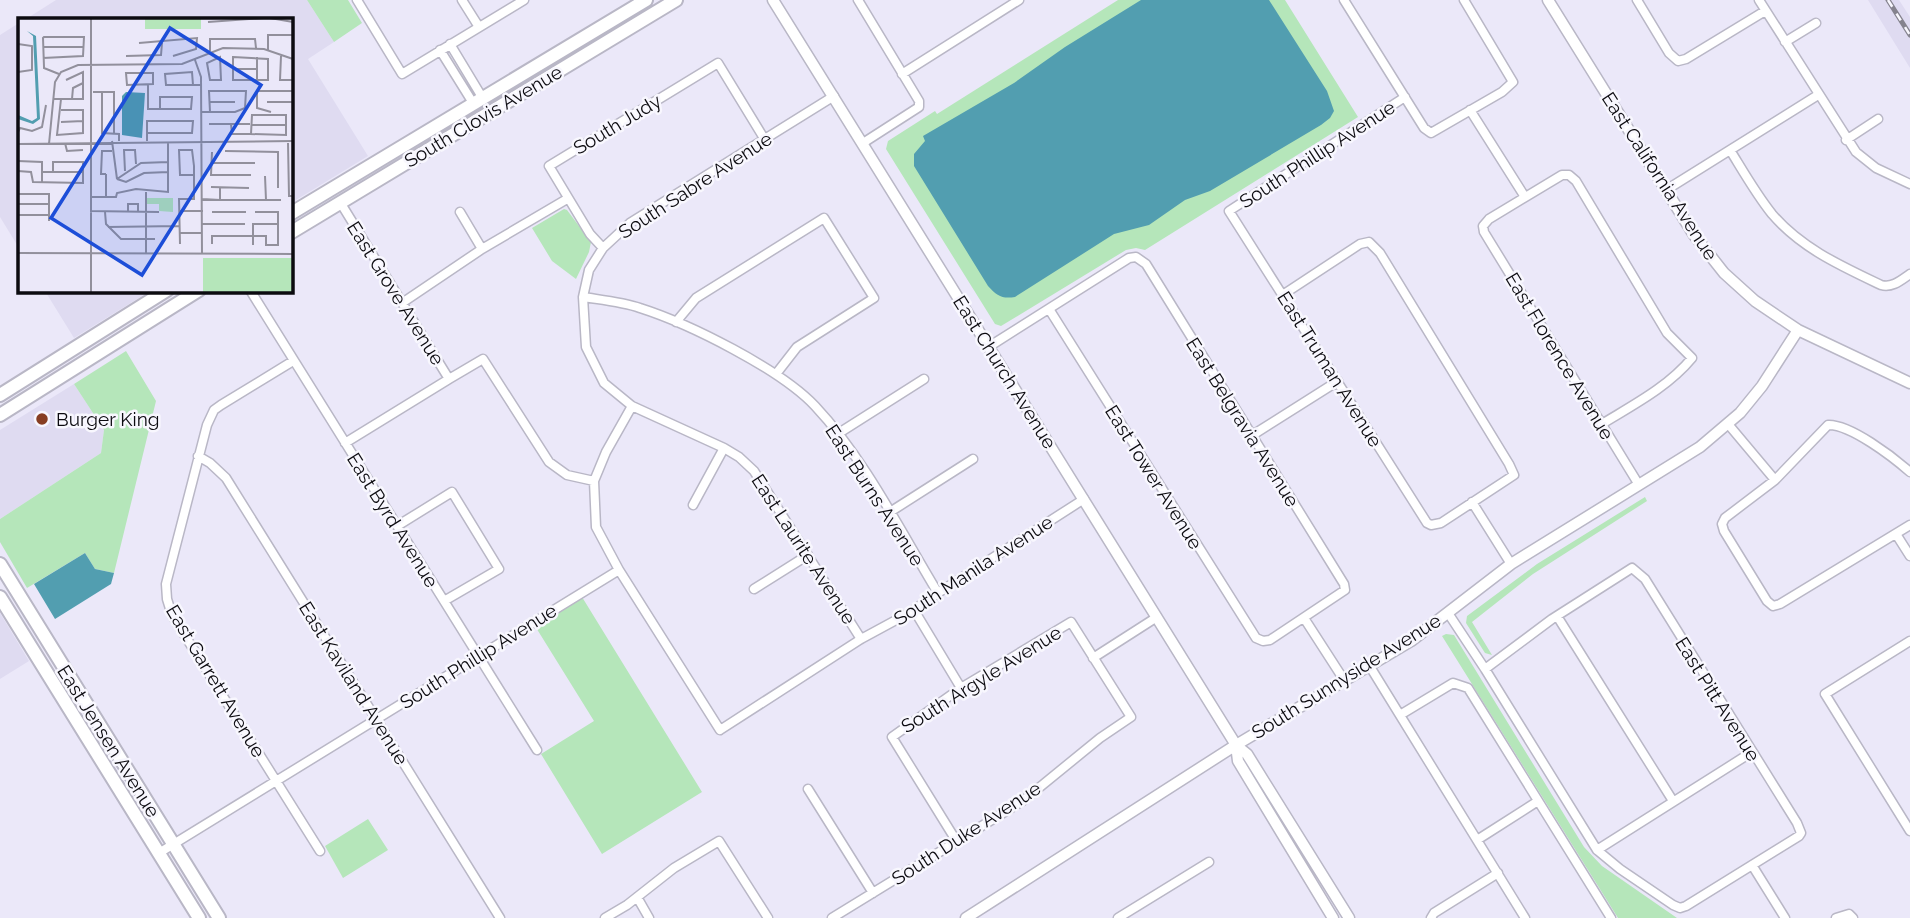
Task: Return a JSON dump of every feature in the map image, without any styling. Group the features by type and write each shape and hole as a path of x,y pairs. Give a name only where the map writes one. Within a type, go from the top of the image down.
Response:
{"main road":[{"name":"South Clovis Avenue","path":"292,213 646,0"},
{"name":"South Clovis Avenue","path":"292,232 676,0"},
{"path":"340,202 338,198 343,191 385,164 393,151"},
{"path":"0,395 164,292"},
{"path":"0,415 196,292"},
{"name":"East Jensen Avenue","path":"0,564 219,918"},
{"name":"East Jensen Avenue","path":"0,597 199,918"}],"street":[{"path":"357,0 402,74 524,0"},
{"path":"462,0 479,27"},
{"name":"East Church Avenue","path":"773,0 1236,745 1247,754 1349,918"},
{"path":"858,0 919,101 919,107 863,143"},
{"path":"902,74 1019,0"},
{"path":"1345,0 1423,128 1431,133 1502,92 1513,82 1464,0"},
{"name":"East California Avenue","path":"1548,0 1694,235 1724,273 1755,301 1798,330 1910,383"},
{"path":"1637,0 1669,52 1678,61 1686,59 1765,11"},
{"path":"1759,0 1846,140 1865,160 1888,175 1910,184"},
{"path":"1785,43 1816,23"},
{"path":"450,44 478,100"},
{"path":"440,50 478,100"},
{"name":"South Judy","path":"567,199 549,166 718,63 765,140"},
{"path":"1666,190 1818,95"},
{"name":"South Sabre Avenue","path":"583,297 589,270 603,248 630,223 834,96"},
{"name":"South Phillip Avenue","path":"1229,211 1405,97"},
{"path":"1470,110 1525,197 1562,175 1569,174 1576,181 1667,334 1692,358 1681,371 1653,392 1602,424"},
{"path":"1846,140 1878,119"},
{"path":"1730,150 1772,213 1800,241 1840,265 1888,286 1910,274"},
{"name":"East Florence Avenue","path":"1525,197 1489,219 1483,226 1484,232 1639,485"},
{"path":"402,303 482,249 567,199 590,234 603,248"},
{"name":"East Grove Avenue","path":"340,202 449,379 483,359 548,463 567,474 594,481"},
{"name":"East Truman Avenue","path":"1229,211 1284,294 1421,517 1431,525 1441,523 1472,502"},
{"path":"460,212 482,249"},
{"path":"677,322 696,298 824,218 874,298 797,346 776,374"},
{"path":"1284,294 1360,244 1369,242 1380,253 1514,475 1472,502 1511,564"},
{"name":"East Belgravia Avenue","path":"1049,309 1129,258 1136,257 1146,264 1345,584 1345,590 1304,618"},
{"name":"East Byrd Avenue","path":"251,292 537,750"},
{"name":"East Burns Avenue","path":"583,297 638,307 677,322 776,374 813,404 839,433 890,512 937,593"},
{"name":"East Laurite Avenue","path":"583,297 586,347 604,383 632,406 724,448 754,471 861,639"},
{"path":"990,346 1049,309"},
{"name":"East Tower Avenue","path":"1049,309 1256,638 1263,641 1270,639 1304,618"},
{"name":"South Sunnyside Avenue","path":"966,918 1236,745 1411,641 1511,564 1700,447 1728,424 1762,386 1798,330"},
{"name":"East Garrett Avenue","path":"293,361 214,410 206,425 166,584 172,615 320,851"},
{"path":"345,443 449,379"},
{"path":"839,433 925,379"},
{"path":"1251,436 1338,381"},
{"path":"618,570 596,527 594,481 606,452 632,406"},
{"path":"1728,424 1776,480"},
{"path":"1910,472 1874,444 1838,426 1828,425 1776,480 1725,518 1721,524 1767,601 1773,606 1910,525"},
{"path":"694,505 724,448"},
{"name":"East Kaviland Avenue","path":"198,456 226,478 500,918"},
{"path":"890,512 973,459"},
{"path":"397,526 452,492 499,569 444,601"},
{"name":"South Manila Avenue","path":"618,570 720,730 861,639 914,610 1084,499"},
{"path":"1896,534 1910,556"},
{"path":"754,589 808,555"},
{"name":"East Pitt Avenue","path":"1557,616 1632,568 1645,579 1801,833 1752,865"},
{"name":"South Phillip Avenue","path":"159,853 618,570"},
{"path":"914,610 961,688"},
{"path":"1448,613 1597,850 1620,869 1680,908 1752,865 1785,918"},
{"path":"1485,669 1557,616 1673,801"},
{"path":"1093,658 1157,617"},
{"path":"1304,618 1344,680"},
{"name":"South Argyle Avenue","path":"957,842 892,737 961,688 1071,622 1093,658"},
{"path":"1909,645 1825,694 1910,831"},
{"name":"South Duke Avenue","path":"832,918 1024,800 1100,738 1130,718 1093,658"},
{"path":"1369,665 1525,918"},
{"path":"1400,715 1453,683 1468,688 1611,918"},
{"name":"East Church Avenue","path":"1236,745 1238,761 1333,918"},
{"path":"1597,850 1752,752"},
{"path":"808,789 873,893"},
{"path":"1477,840 1538,801"},
{"path":"605,918 674,868 719,841 768,918"},
{"path":"1123,917 1209,862"},
{"path":"1431,918 1434,913 1498,873"},
{"path":"636,897 649,918"},
{"path":"1836,918 1851,916"}],"shaded area":[{"path":"56,0 307,0 334,42 308,59 368,156 292,202 292,18 28,18"},
{"path":"1868,0 1899,0 1910,17 1910,68"},
{"path":"18,24 18,246 0,217 0,35"},
{"path":"46,292 148,292 74,338"},
{"path":"74,384 104,430 101,453 0,519 0,430"},
{"path":"0,613 29,661 0,679"}],"green space":[{"path":"307,0 348,0 362,23 334,42"},
{"path":"1118,0 1285,0 1358,117 1145,250 1126,250 1001,326 995,324 886,149 888,141 935,111 937,114"},
{"path":"564,209 591,242 576,279 552,261 532,228"},
{"path":"126,351 156,401 114,573 95,569 85,553 27,588 0,542 0,519 101,453 104,430 74,384"},
{"path":"1645,497 1647,501 1533,574 1472,622 1492,655 1485,653 1466,623 1467,616 1537,564"},
{"path":"582,597 702,792 602,854 541,754 594,721 535,626"},
{"path":"1454,635 1584,847 1602,866 1677,918 1618,918 1442,636"},
{"path":"368,819 388,850 343,878 325,846"}],"water":[{"path":"1141,0 1269,0 1327,91 1334,111 1321,125 1210,191 1185,200 1149,225 1114,234 1015,297 1000,296 988,286 914,166 914,154 925,141 923,136 1014,83 1065,47"},
{"path":"85,553 95,569 114,573 111,584 55,619 34,584"}],"railway":[{"path":"1888,0 1910,35"}],"place":[{"name":"Burger King","path":"42,419"}]}
